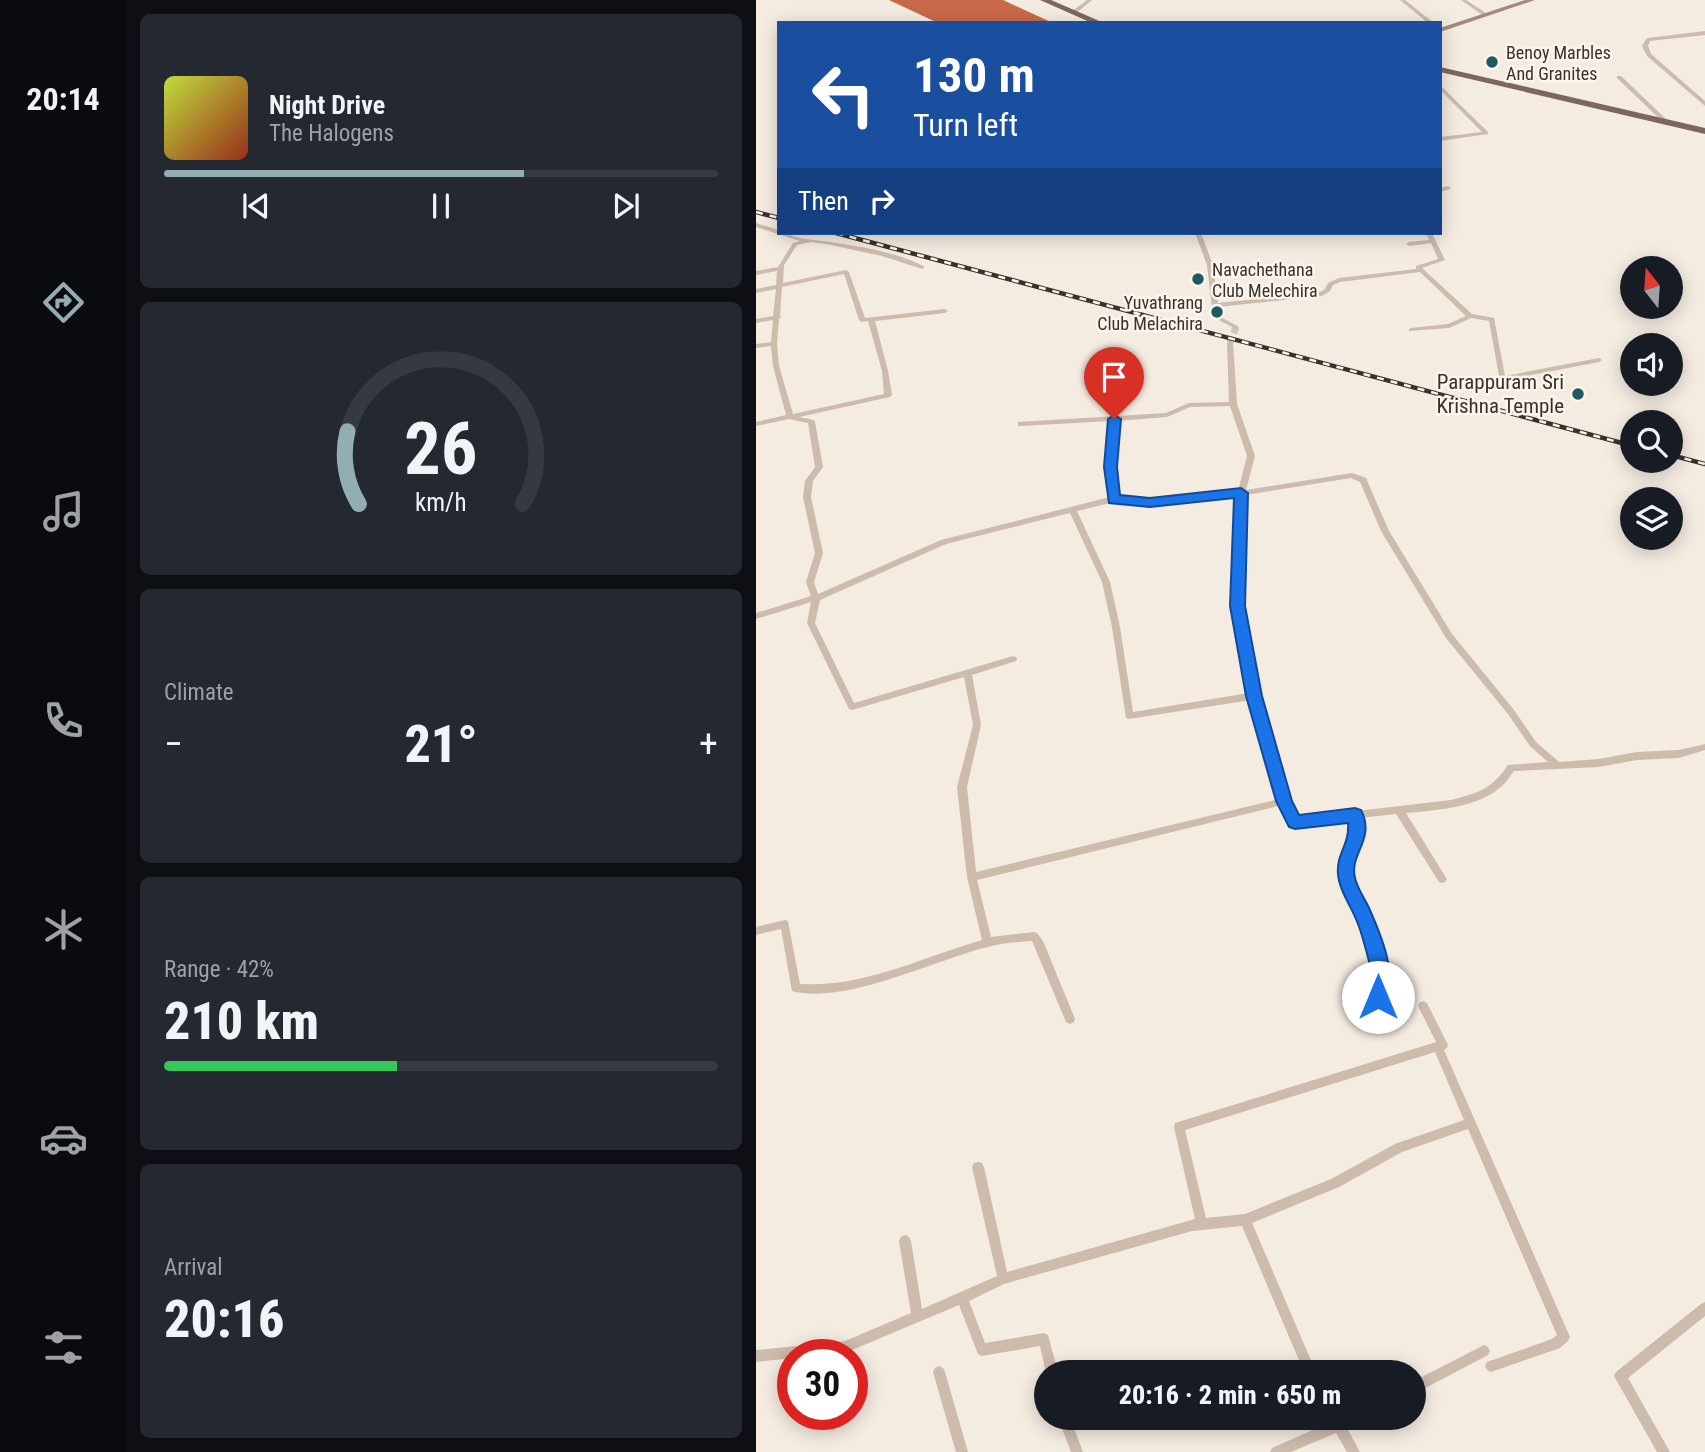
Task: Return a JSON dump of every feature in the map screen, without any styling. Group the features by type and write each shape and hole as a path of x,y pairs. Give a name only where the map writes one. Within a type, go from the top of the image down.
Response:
{"main road":[{"path":"1044,0 1095,21"},
{"path":"1442,29 1532,0"},
{"path":"1442,69 1705,131"}],"street":[{"path":"1073,13 1090,0"},
{"path":"1402,0 1429,21"},
{"path":"1464,0 1486,15"},
{"path":"1705,33 1648,40 1645,46 1649,55 1705,104"},
{"path":"1619,77 1666,122"},
{"path":"1442,89 1486,133 1442,139"},
{"path":"1442,190 1448,188"},
{"path":"756,225 777,231"},
{"path":"789,235 807,241 884,254 922,267"},
{"path":"1199,235 1210,265 1218,321 1236,327"},
{"path":"1430,235 1442,260 1418,267 1470,316"},
{"path":"790,417 776,366 774,343 781,268 795,244 807,241"},
{"path":"1409,244 1433,241"},
{"path":"756,273 781,268"},
{"path":"1215,304 1322,294 1330,284 1339,279 1421,270"},
{"path":"756,291 846,272 862,320 945,311"},
{"path":"1411,330 1449,326 1470,316 1492,319 1502,379 1599,360"},
{"path":"756,321 778,317"},
{"path":"756,424 888,395 885,371 871,319"},
{"path":"756,346 774,343"},
{"path":"1230,343 1233,404 1251,456 1241,493 1238,606 1254,696 1284,801 1295,822 1437,806 1477,797 1495,788 1508,776 1511,768 1679,754 1705,747"},
{"path":"1021,424 1167,415 1189,405 1233,404"},
{"path":"790,417 811,422 819,467 809,481 807,497 819,553 810,582 816,598 811,623 852,707 1013,659"},
{"path":"1114,419 1111,467 1114,499"},
{"path":"756,616 816,598 944,542 1114,499 1150,502 1241,493 1352,475 1363,481 1385,530 1449,636 1511,712 1533,744 1556,764"},
{"path":"1073,510 1106,582 1116,627 1129,716 1254,696"},
{"path":"967,673 977,725 962,787 972,877 987,942"},
{"path":"972,877 1284,801"},
{"path":"1399,810 1442,879"},
{"path":"1355,815 1358,837 1346,864 1346,879 1367,922 1375,950 1380,970 1378,997"},
{"path":"756,931 785,924 796,988 810,991 890,974 987,942 1034,936 1070,1019"},
{"path":"1202,1224 1179,1127 1443,1045 1423,1006"},
{"path":"1437,1046 1564,1337 1556,1344 1491,1366"},
{"path":"756,1356 845,1347 1003,1279 1202,1224 1245,1220 1335,1183 1399,1148 1470,1123"},
{"path":"978,1167 1003,1279"},
{"path":"1245,1220 1305,1360"},
{"path":"905,1241 918,1317"},
{"path":"962,1298 982,1350 1044,1339 1049,1360"},
{"path":"1664,1452 1620,1376 1705,1308"},
{"path":"1426,1382 1484,1352"},
{"path":"939,1372 962,1452"},
{"path":"1069,1430 1077,1452"},
{"path":"1276,1452 1319,1430"},
{"path":"1342,1430 1354,1452"}],"building":[{"path":"889,0 1003,0 1049,21 934,21"}],"tunnel":[{"path":"1230,343 1236,327"}],"railway":[{"path":"756,212 777,217"},
{"path":"843,235 1620,443"},
{"path":"1683,458 1705,464"}],"place":[{"name":"Benoy Marbles And Granites","path":"1492,62"},
{"name":"Navachethana Club Melechira","path":"1198,279"},
{"name":"Yuvathrang Club Melachira","path":"1217,312"},
{"name":"Parappuram Sri Krishna Temple","path":"1578,394"}],"route":[{"path":"1114,419 1111,467 1114,499 1150,502 1241,493 1238,606 1254,696 1284,801 1295,822 1314,822 1355,815 1358,837 1346,864 1346,879 1367,922 1375,950 1380,970 1378,997"}]}
